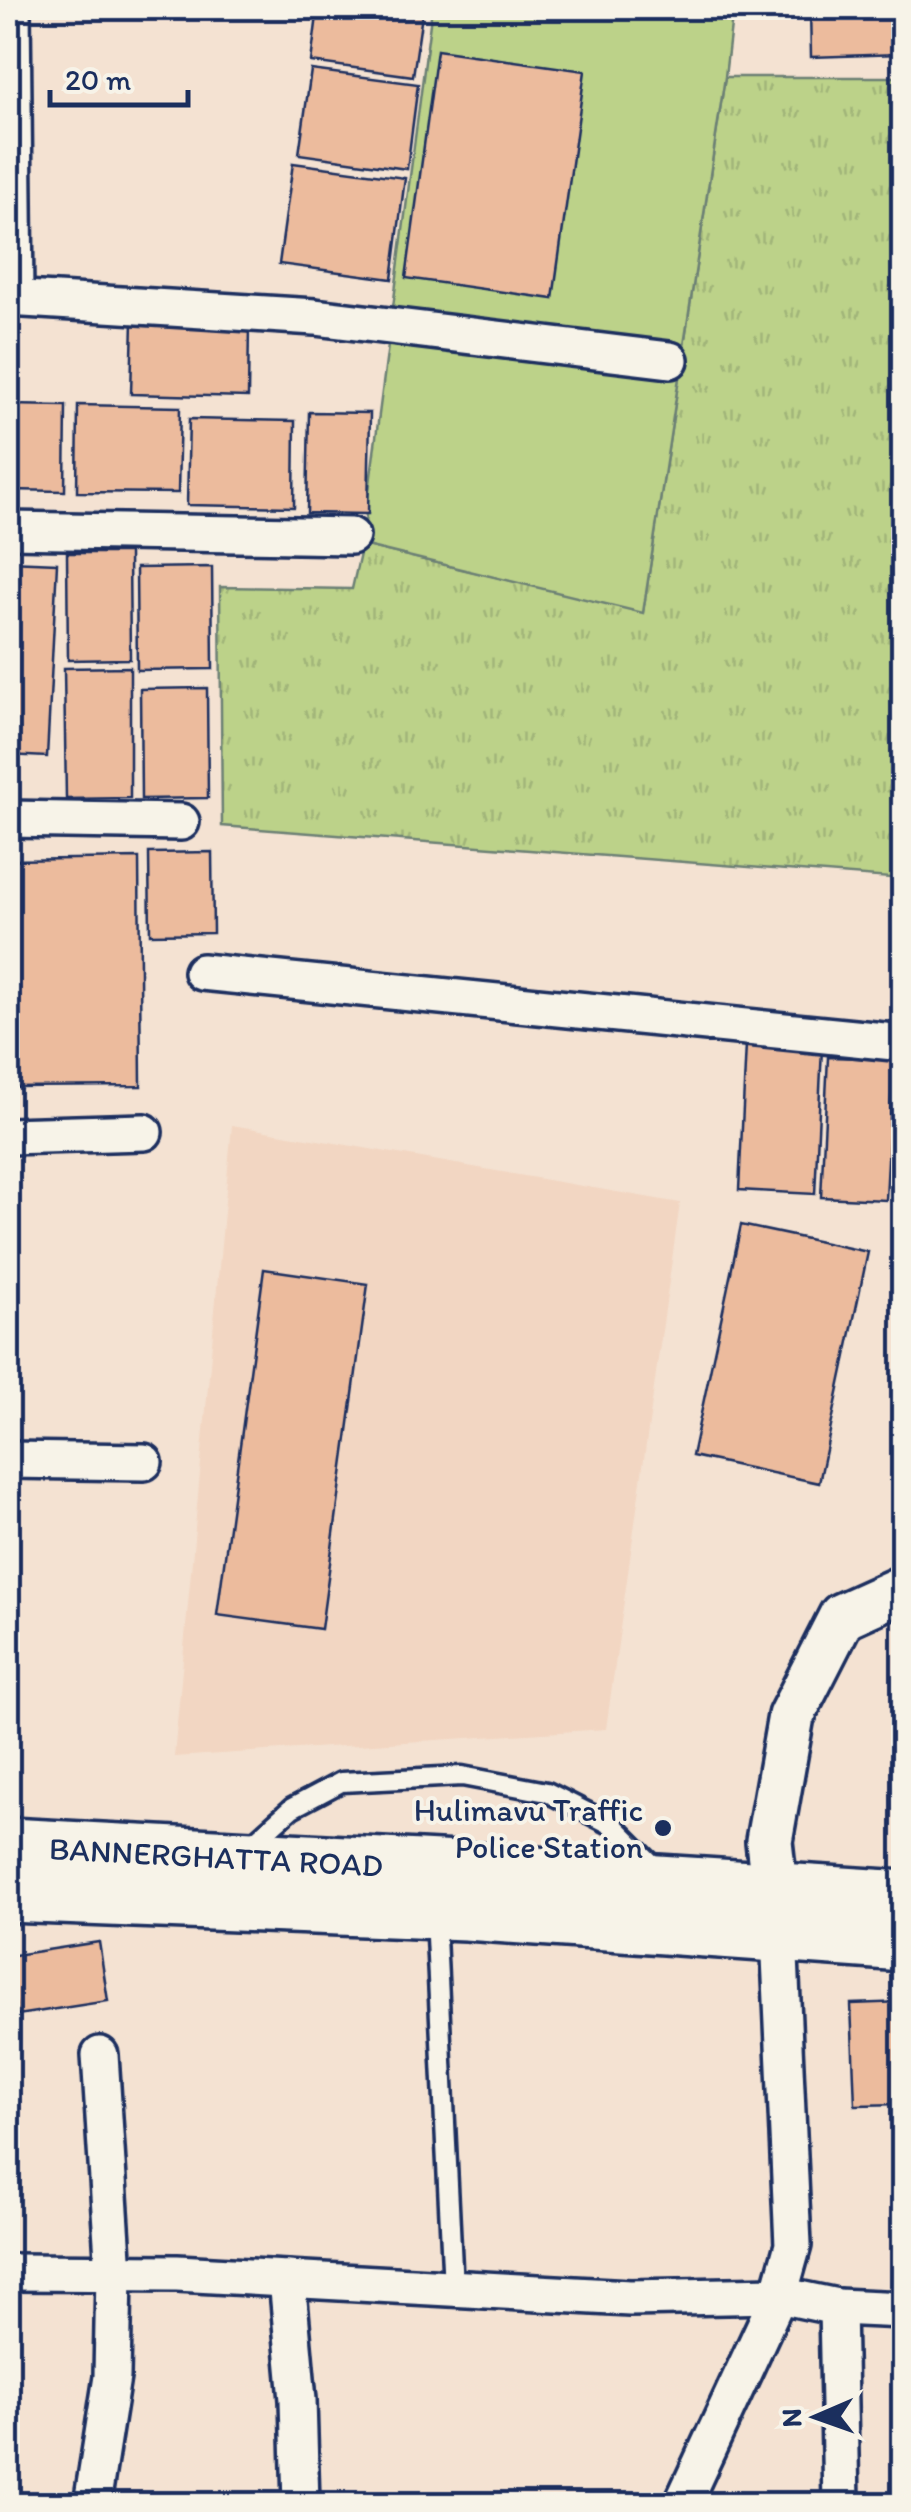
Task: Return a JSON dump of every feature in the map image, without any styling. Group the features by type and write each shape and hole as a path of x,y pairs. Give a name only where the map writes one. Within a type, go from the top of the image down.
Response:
{"main road":[{"name":"BANNERGHATTA ROAD","path":"8,1846 672,1884 904,1944"},
{"name":"BANNERGHATTA ROAD","path":"8,1894 434,1910 776,1912 904,1899"}],"street":[{"path":"12,8 11,298 315,317 670,360"},
{"path":"8,530 352,536"},
{"path":"8,819 181,822"},
{"path":"202,972 904,1043"},
{"path":"8,1136 144,1132"},
{"path":"8,1460 144,1462"},
{"path":"682,2504 779,2295 793,2245 769,1841 791,1716 842,1616 904,1588"},
{"path":"92,2504 112,2376 114,2272 100,2055"},
{"path":"8,2272 286,2279 630,2298 779,2295 837,2307 904,2310"},
{"path":"286,2279 298,2400 301,2504"},
{"path":"837,2307 842,2504"}],"lane":[{"path":"235,1858 292,1808 341,1782 462,1776 547,1792 614,1826 672,1884"},
{"path":"434,1910 453,2288"}],"shaded area":[{"path":"232,1125 680,1203 606,1729 174,1757"}],"green space":[{"path":"432,8 733,8 643,613 362,545"},
{"path":"725,77 903,77 903,879 222,826 220,587 352,589 362,545 643,612"}],"building":[{"path":"318,8 423,8 413,76 311,62"},
{"path":"810,8 898,8 899,54 811,57"},
{"path":"437,50 585,71 553,299 406,278"},
{"path":"311,70 418,84 407,169 299,154"},
{"path":"293,163 405,178 392,279 279,264"},
{"path":"133,321 249,323 248,397 131,394"},
{"path":"8,405 66,406 65,491 8,490"},
{"path":"78,405 180,407 178,493 77,492"},
{"path":"309,412 370,413 368,514 307,513"},
{"path":"189,419 295,421 294,507 187,505"},
{"path":"67,553 129,553 130,659 68,660"},
{"path":"8,561 57,563 47,757 8,755"},
{"path":"212,567 213,669 137,670 136,568"},
{"path":"130,667 130,798 66,799 64,668"},
{"path":"207,688 208,798 141,799 140,689"},
{"path":"212,852 213,933 150,934 149,853"},
{"path":"139,858 141,1086 8,1087 8,860"},
{"path":"746,1044 822,1048 815,1194 739,1190"},
{"path":"828,1057 893,1059 886,1200 821,1197"},
{"path":"741,1225 868,1252 819,1483 692,1456"},
{"path":"264,1269 368,1284 321,1629 217,1615"},
{"path":"99,1942 108,2001 17,2015 8,1956"},
{"path":"904,2002 904,2104 855,2105 851,2004"}],"place":[{"name":"Hulimavu Traffic Police Station","path":"663,1828"}]}
